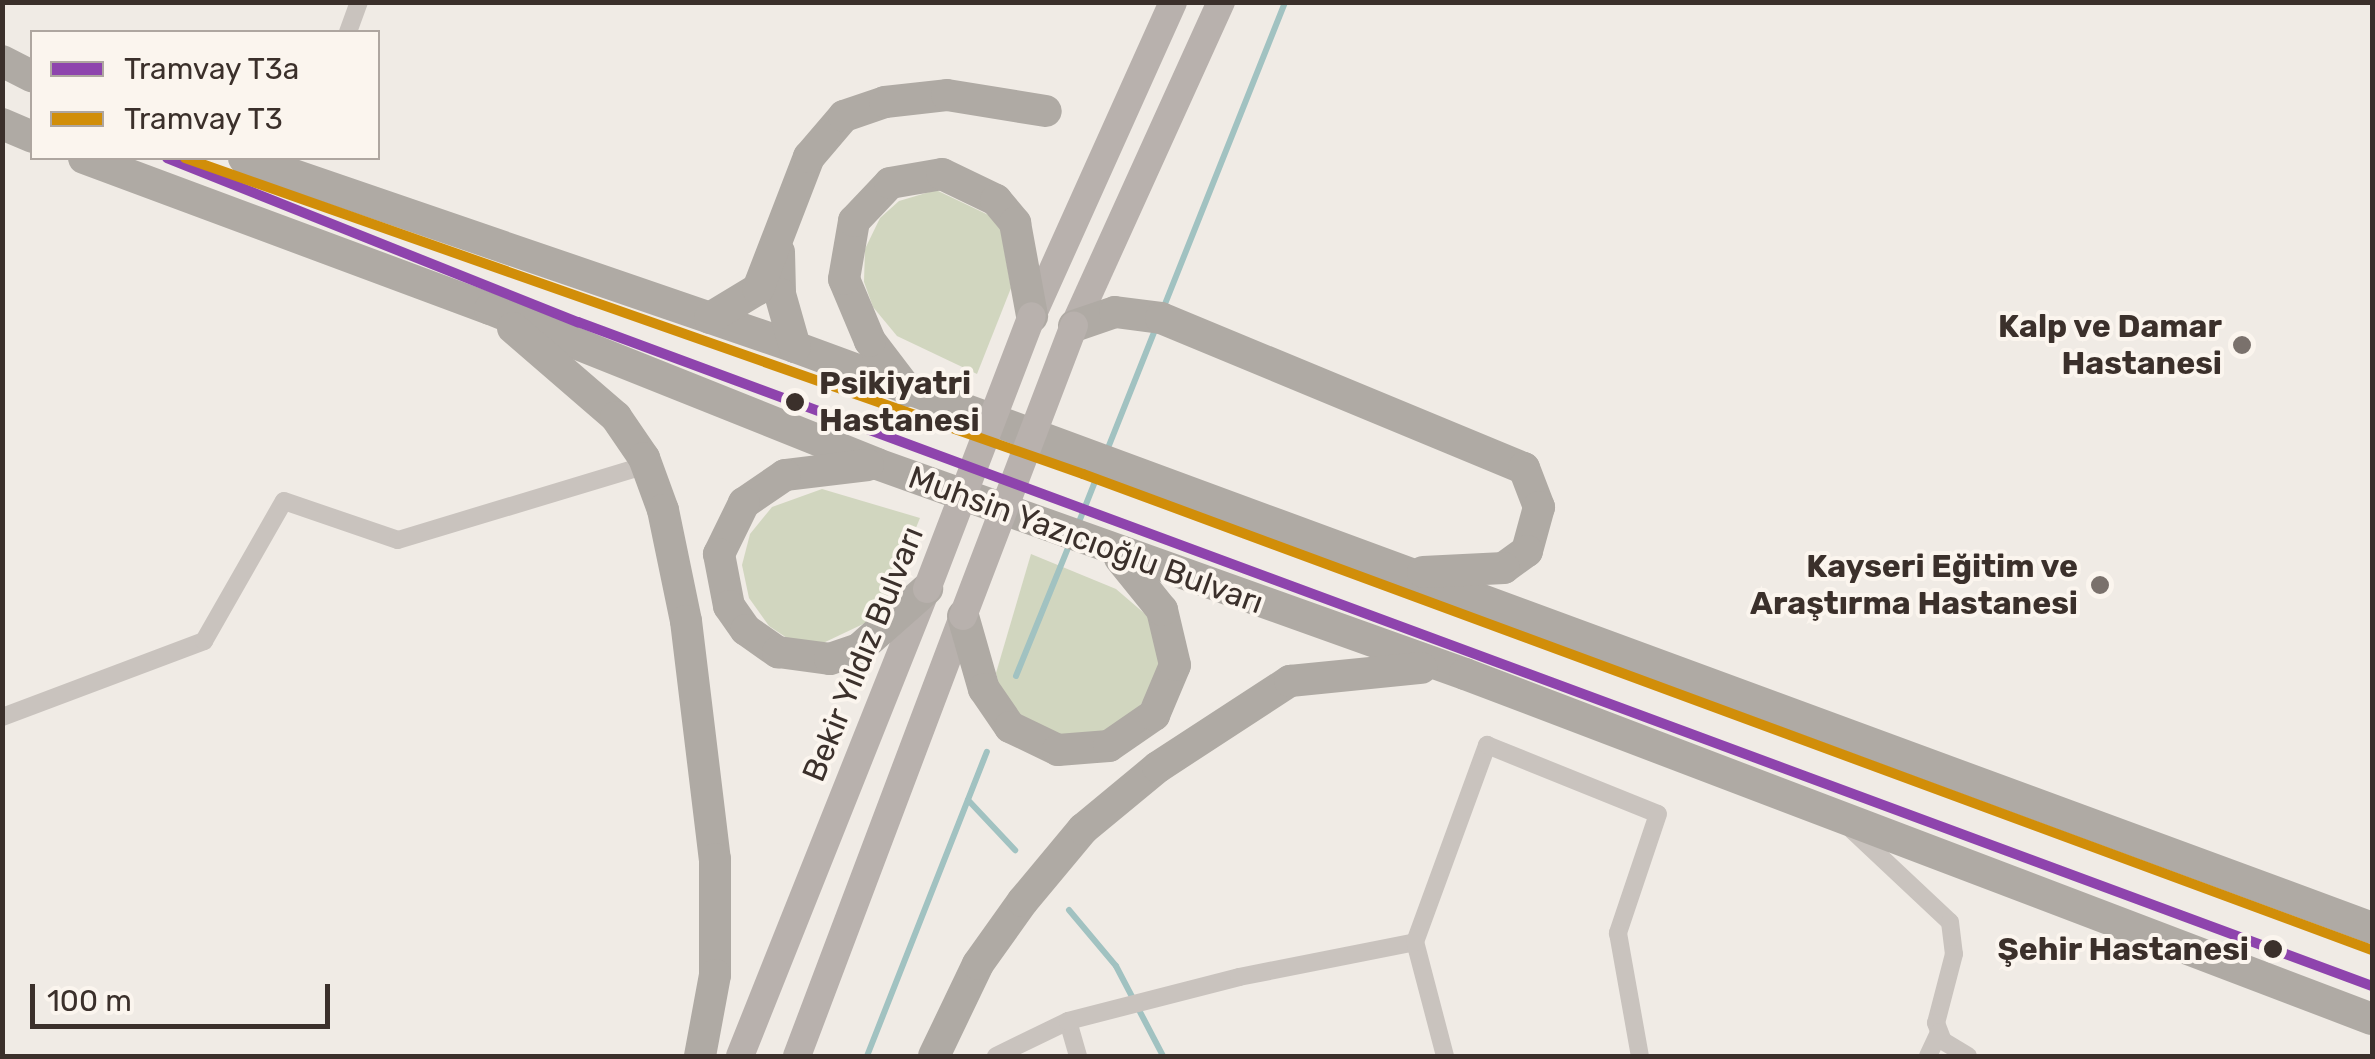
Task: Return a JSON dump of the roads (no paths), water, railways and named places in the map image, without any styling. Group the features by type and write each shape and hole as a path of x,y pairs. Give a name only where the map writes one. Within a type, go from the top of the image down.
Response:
{"highway":[{"path":"2,61 30,75"},
{"path":"710,318 758,289 779,248 808,157 824,133 856,110 947,94 1046,111"},
{"path":"2,124 30,136"},
{"name":"Muhsin Yazıcıoğlu Bulvarı","path":"89,160 490,309 877,464 1113,552 1465,674 2372,1019"},
{"path":"257,160 297,166 2372,928"},
{"path":"908,391 870,341 844,280 854,221 890,183 942,174 996,200 1015,223 1032,316"},
{"path":"779,248 780,294 795,347"},
{"path":"490,309 616,417 648,465 677,563 715,858 715,976 700,1056"},
{"path":"1074,326 1115,312 1162,318 1524,468 1539,507 1527,551 1504,568 1406,572"},
{"path":"877,464 801,470 756,492 722,542 718,567 729,606 746,630 778,652 830,659 858,649 927,589"},
{"path":"963,616 984,689 1010,727 1058,750 1109,746 1154,714 1176,665 1162,610 1113,552"},
{"path":"934,1056 978,964 1023,901 1084,829 1158,767 1290,681 1406,666 1465,674"}],"main road":[{"name":"Bekir Yıldız Bulvarı","path":"740,1056 1032,316 1173,2"},
{"path":"797,1056 1074,326 1221,2"}],"street":[{"path":"349,30 360,2"},
{"path":"2,717 204,641 284,501 398,540 648,465"},
{"path":"1444,1056 1415,942 1486,745 1658,814 1618,933 1640,1056"},
{"path":"1838,816 1950,922 1954,954 1938,1003 1938,1032 1928,1056"},
{"path":"996,1056 1068,1022 1256,973 1415,942"},
{"path":"1068,1022 1078,1056"},
{"path":"1938,1032 1968,1056"}],"waterway":[{"path":"1163,309 1285,2"},
{"path":"1106,453 1155,330"},
{"path":"1077,527 1100,469"},
{"path":"1016,676 1070,543"},
{"path":"867,1056 987,752"},
{"path":"968,800 1015,850"},
{"path":"1069,910 1116,966 1163,1056"}],"tram line":[{"name":"T3a","path":"172,160 578,322 2372,986"},
{"name":"T3","path":"191,160 1083,474 2372,950"}],"place":[{"name":"Kalp ve Damar Hastanesi","path":"2242,345"},
{"name":"Psikiyatri Hastanesi","path":"795,402"},
{"name":"Kayseri Eğitim ve Araştırma Hastanesi","path":"2100,585"},
{"name":"Şehir Hastanesi","path":"2273,949"}]}
